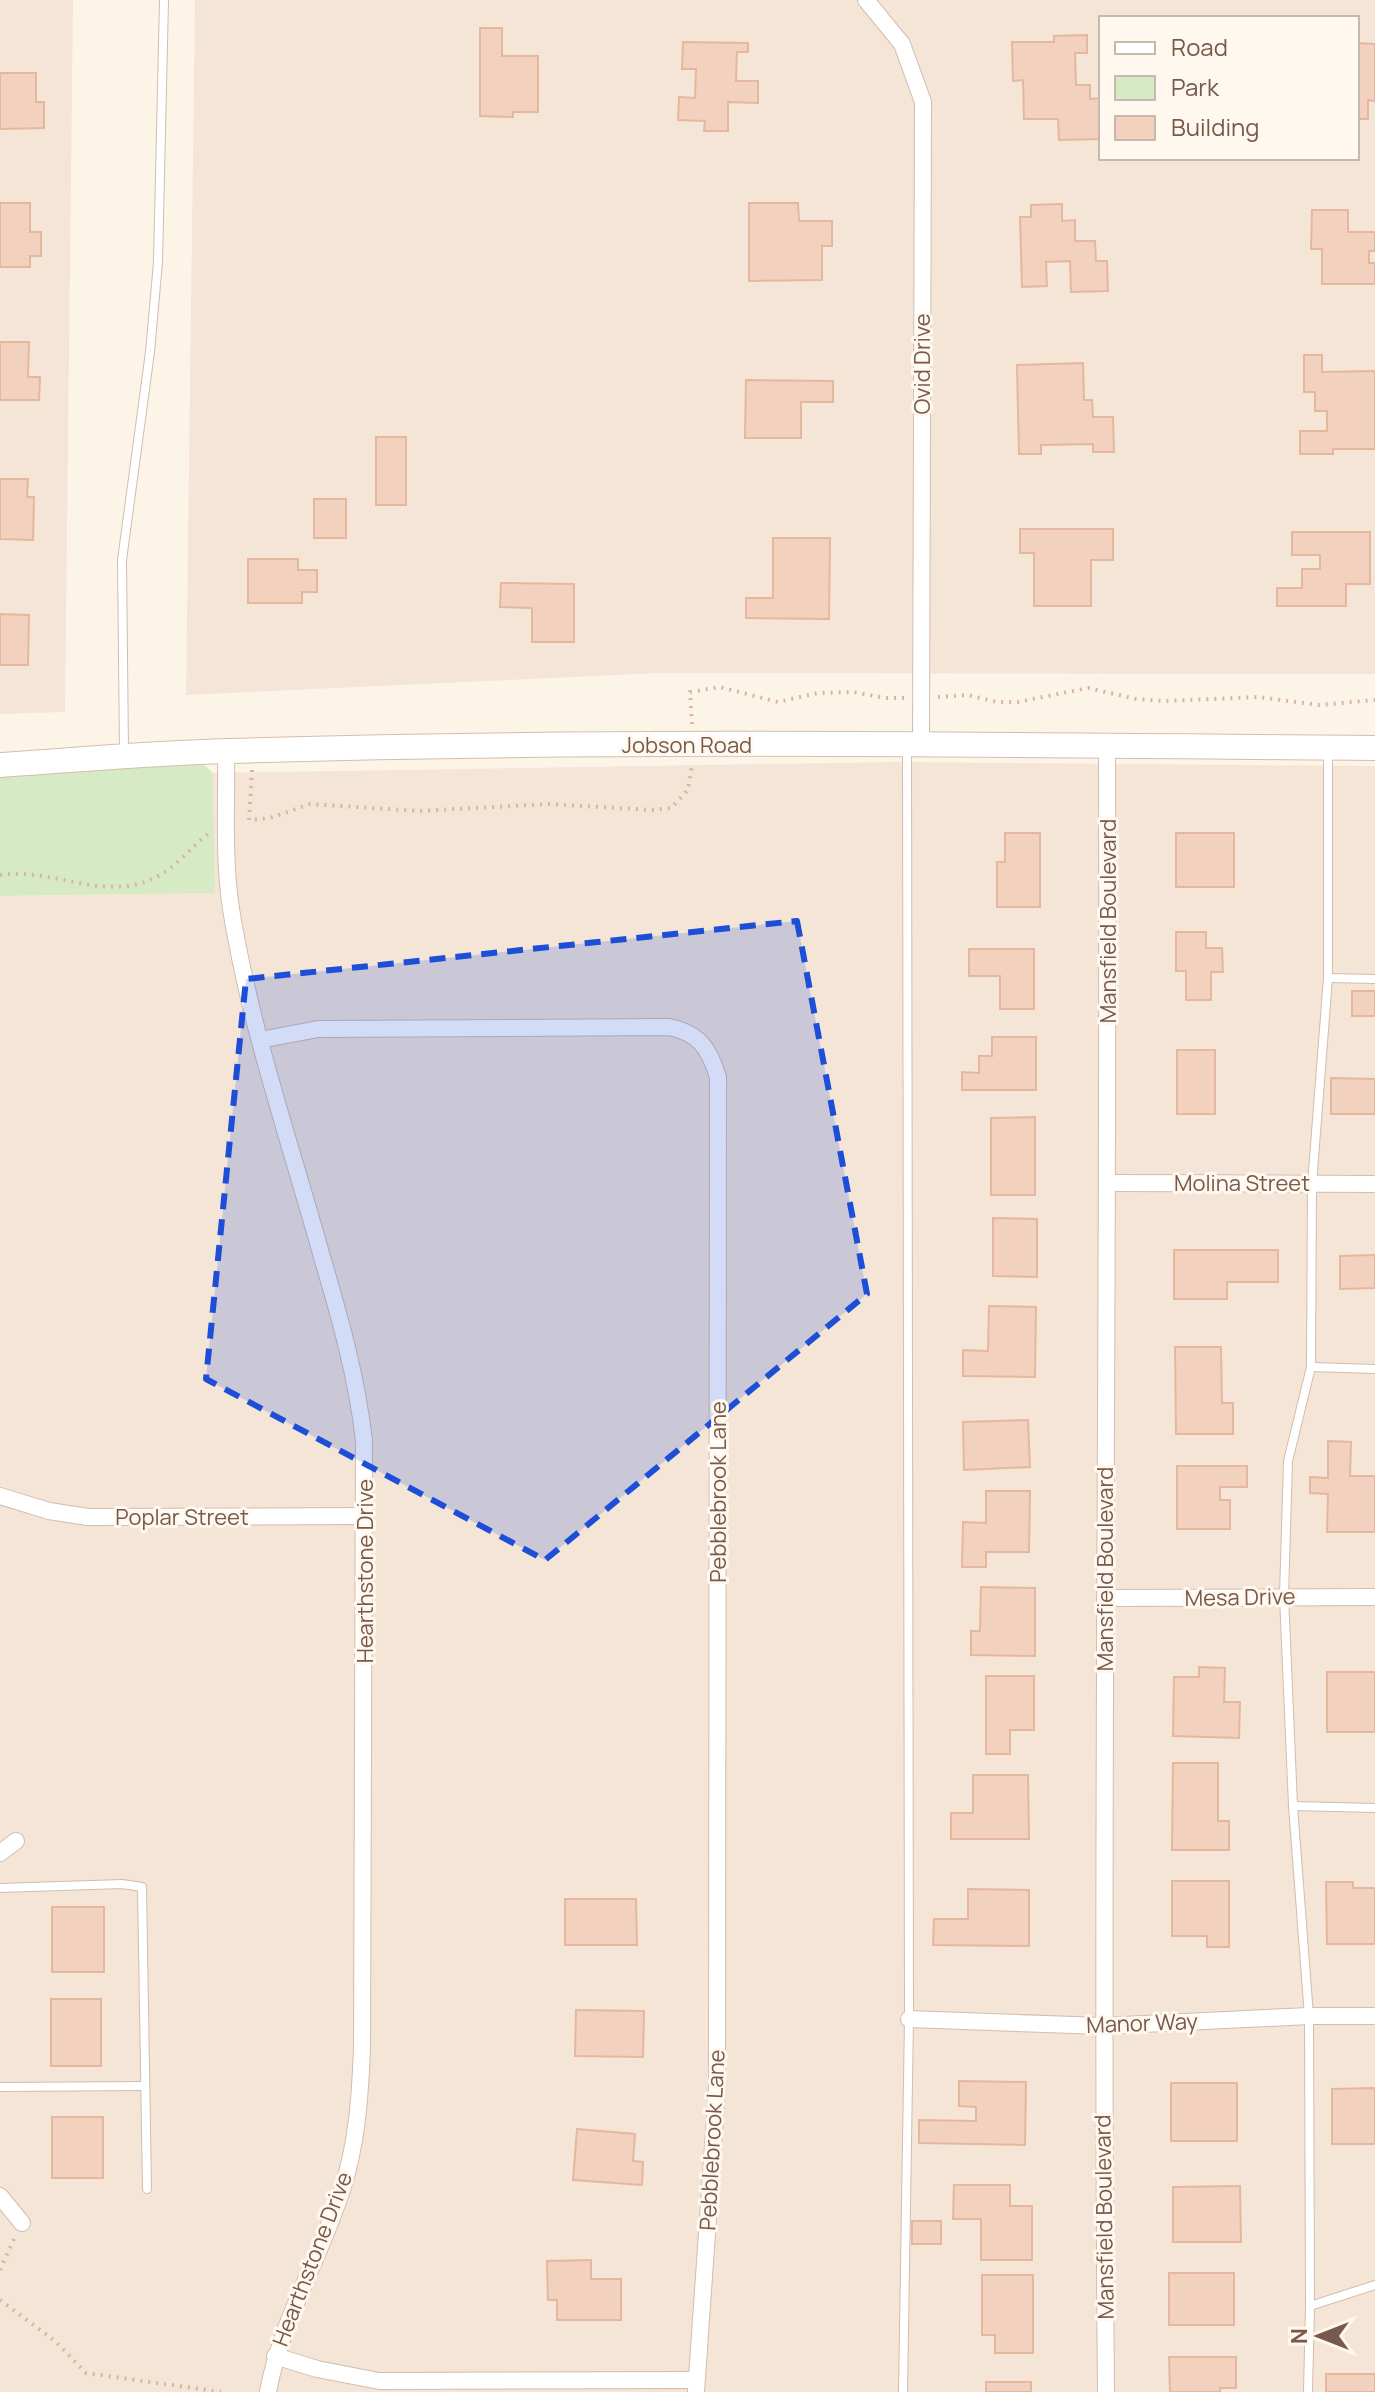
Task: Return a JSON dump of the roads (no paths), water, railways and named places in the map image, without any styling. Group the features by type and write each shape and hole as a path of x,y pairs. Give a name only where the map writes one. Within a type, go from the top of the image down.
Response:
{"street":[{"name":"Ovid Drive","path":"866,0 902,44 923,102 914,744"},
{"name":"Jobson Road","path":"0,765 226,751 914,744 1375,748"},
{"name":"Mansfield Boulevard","path":"1106,2392 1102,2026 1109,1183 1107,746"},
{"name":"Hearthstone Drive","path":"226,751 230,905 260,1040 347,1342 359,1396 364,1441 366,1516 359,2108 342,2189 275,2356 268,2392"},
{"name":"Pebblebrook Lane","path":"260,1040 318,1029 669,1027 687,1031 711,1055 718,1077 717,2088 696,2386"},
{"name":"Molina Street","path":"1109,1183 1375,1184"},
{"name":"Poplar Street","path":"0,1496 49,1511 88,1517 366,1516"},
{"name":"Mesa Drive","path":"1105,1598 1375,1597"},
{"path":"0,1853 16,1841"},
{"name":"Manor Way","path":"909,2019 1102,2026 1309,2016 1375,2016"},
{"path":"0,2196 22,2223"},
{"path":"275,2356 317,2369 379,2381 696,2386"}],"lane":[{"path":"124,757 122,560 150,352 158,262 164,0"},
{"path":"903,2392 909,2019 914,744"},
{"path":"1308,2392 1309,2016 1293,1806 1284,1596 1288,1461 1311,1367 1312,1184 1328,978 1328,748"},
{"path":"1328,978 1375,979"},
{"path":"1311,1367 1375,1369"},
{"path":"1293,1806 1375,1808"},
{"path":"0,1888 122,1884 142,1887 147,2189"},
{"path":"0,2087 144,2086"},
{"path":"1310,2306 1375,2285"}]}
